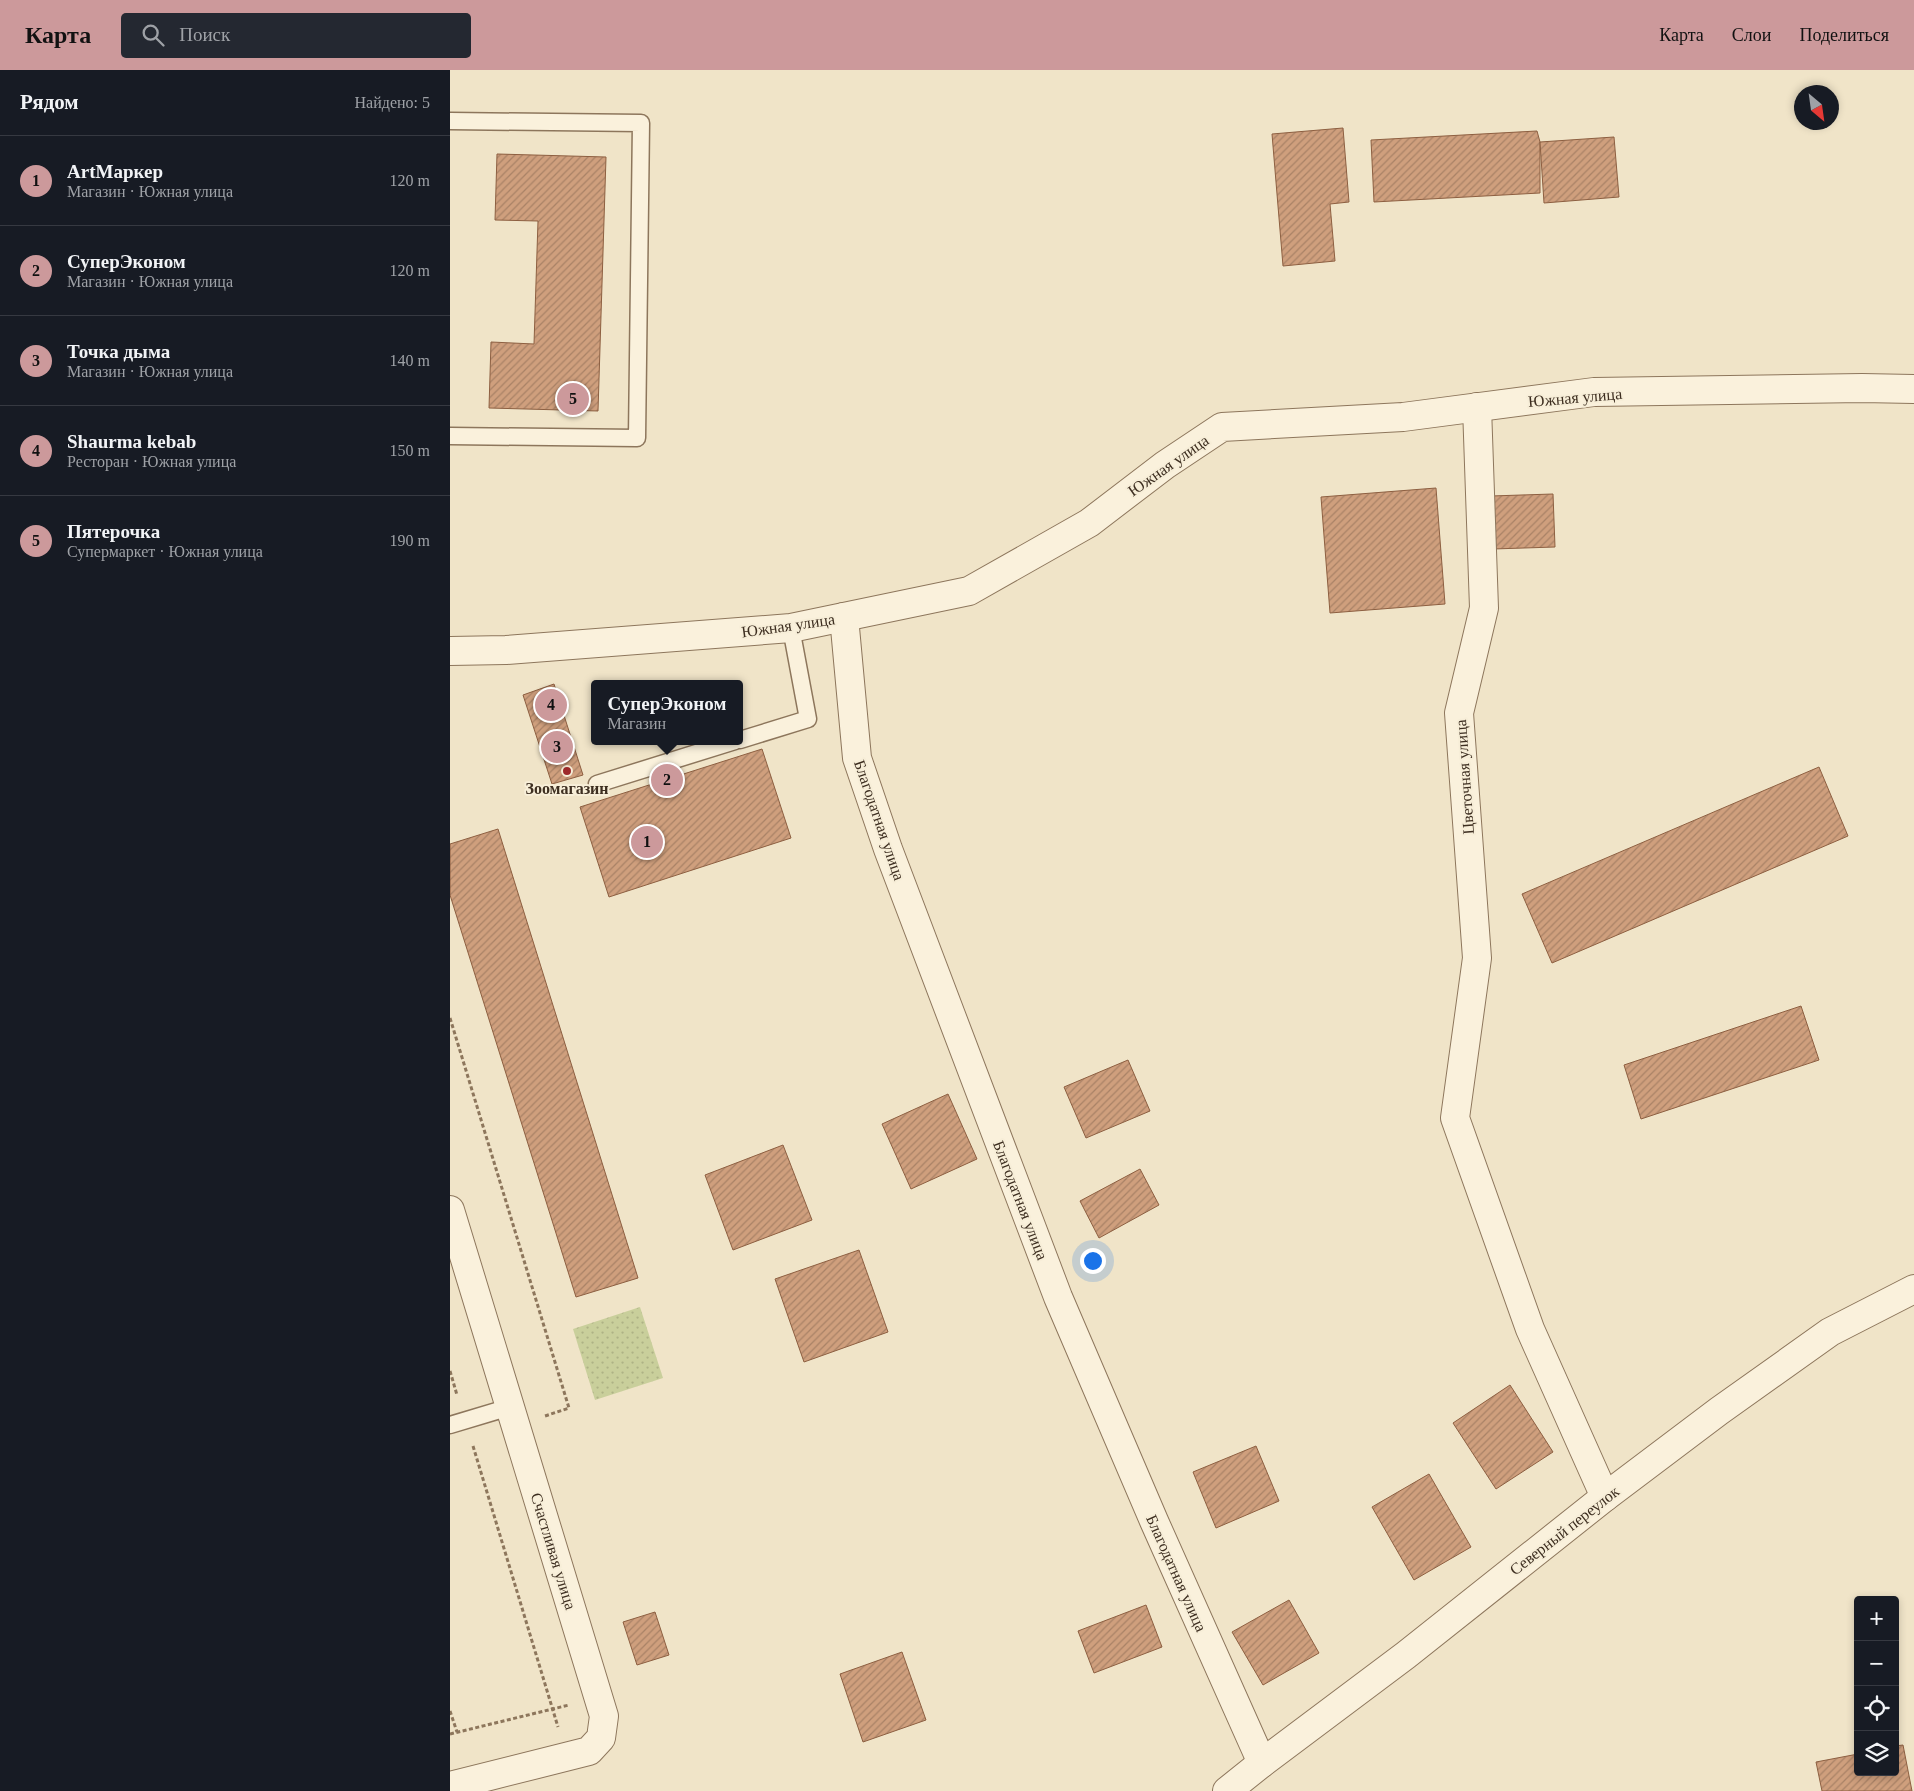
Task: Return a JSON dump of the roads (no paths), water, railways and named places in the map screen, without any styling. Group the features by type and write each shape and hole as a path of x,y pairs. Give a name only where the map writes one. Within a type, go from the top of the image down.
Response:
{"street":[{"name":"Южная улица","path":"450,651 506,650 791,628 969,590 1090,523 1165,465 1222,427 1403,417 1594,392 1914,388"},
{"name":"Цветочная улица","path":"1477,407 1484,608 1459,713 1477,958 1455,1118 1530,1329 1606,1497"},
{"name":"Благодатная улица","path":"844,617 857,758 888,850 1058,1297 1154,1521 1262,1763"},
{"name":"Счастливая улица","path":"450,1210 457,1260 510,1406 604,1716 601,1738 589,1751 450,1786"},
{"name":"Северный переулок","path":"1227,1791 1406,1655 1606,1497 1719,1412 1830,1332 1914,1289"}],"lane":[{"path":"450,121 641,123 637,438 450,436"},
{"path":"743,739 808,719 791,628"},
{"path":"598,784 722,745"},
{"path":"457,1423 510,1406"}],"place":[{"name":"Пятерочка","path":"573,399"},
{"name":"Shaurma kebab","path":"551,705"},
{"name":"Точка дыма","path":"557,747"},
{"name":"Зоомагазин","path":"567,771"},
{"name":"СуперЭконом","path":"667,780"},
{"name":"ArtМаркер","path":"647,842"}]}
